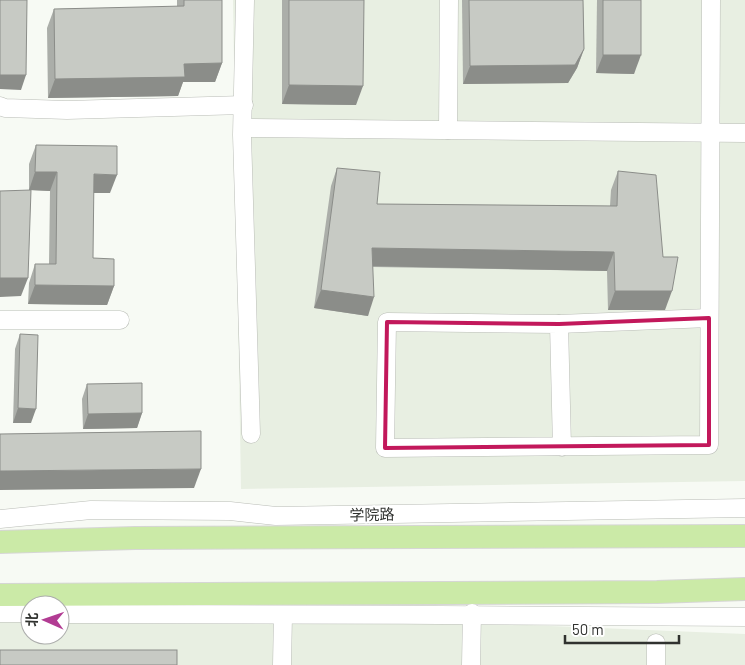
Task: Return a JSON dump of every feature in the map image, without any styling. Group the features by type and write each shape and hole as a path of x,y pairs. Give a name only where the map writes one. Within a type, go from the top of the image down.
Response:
{"main road":[{"name":"学院路","path":"0,542 135,538 745,536"},
{"path":"0,595 657,592 745,589"}],"street":[{"path":"245,0 244,128 242,135 251,434"},
{"path":"448,130 449,0"},
{"path":"709,318 559,324 387,322 385,448 709,446 711,0"},
{"path":"0,106 5,108 66,110 244,105"},
{"path":"244,128 745,133"},
{"path":"0,320 120,320"},
{"path":"559,324 562,447"},
{"name":"学院路","path":"0,519 92,510 230,511 276,516 745,508"},
{"path":"0,613 20,613"},
{"path":"471,665 472,613"},
{"path":"70,614 283,615 472,613 745,617"},
{"path":"282,665 283,615"},
{"path":"656,643 656,665"}],"highlighted area":[{"path":"709,318 709,445 385,448 387,322 559,324"}],"shaded area":[{"path":"233,0 745,0 745,481 241,489"},
{"path":"0,613 20,613 20,645 70,645 70,614 283,615 745,634 745,665 0,665"}],"building":[{"path":"0,0 27,0 26,75 0,75"},
{"path":"184,0 222,0 222,63 184,64 185,77 55,79 54,9 184,6"},
{"path":"289,0 364,0 363,86 289,85"},
{"path":"469,0 583,0 584,49 575,65 470,66"},
{"path":"603,0 641,0 641,55 603,55"},
{"path":"36,145 117,146 117,175 94,174 93,258 114,259 114,286 35,285 35,264 56,264 57,172 35,172"},
{"path":"337,168 380,172 377,204 617,206 618,171 656,175 663,257 678,257 672,291 615,291 614,252 372,248 374,297 321,290"},
{"path":"31,190 28,278 0,278 0,191"},
{"path":"20,334 38,335 36,409 18,408"},
{"path":"142,383 142,413 88,414 87,384"},
{"path":"201,431 201,469 0,471 0,434"},
{"path":"0,650 177,650 177,665 0,665"}]}
